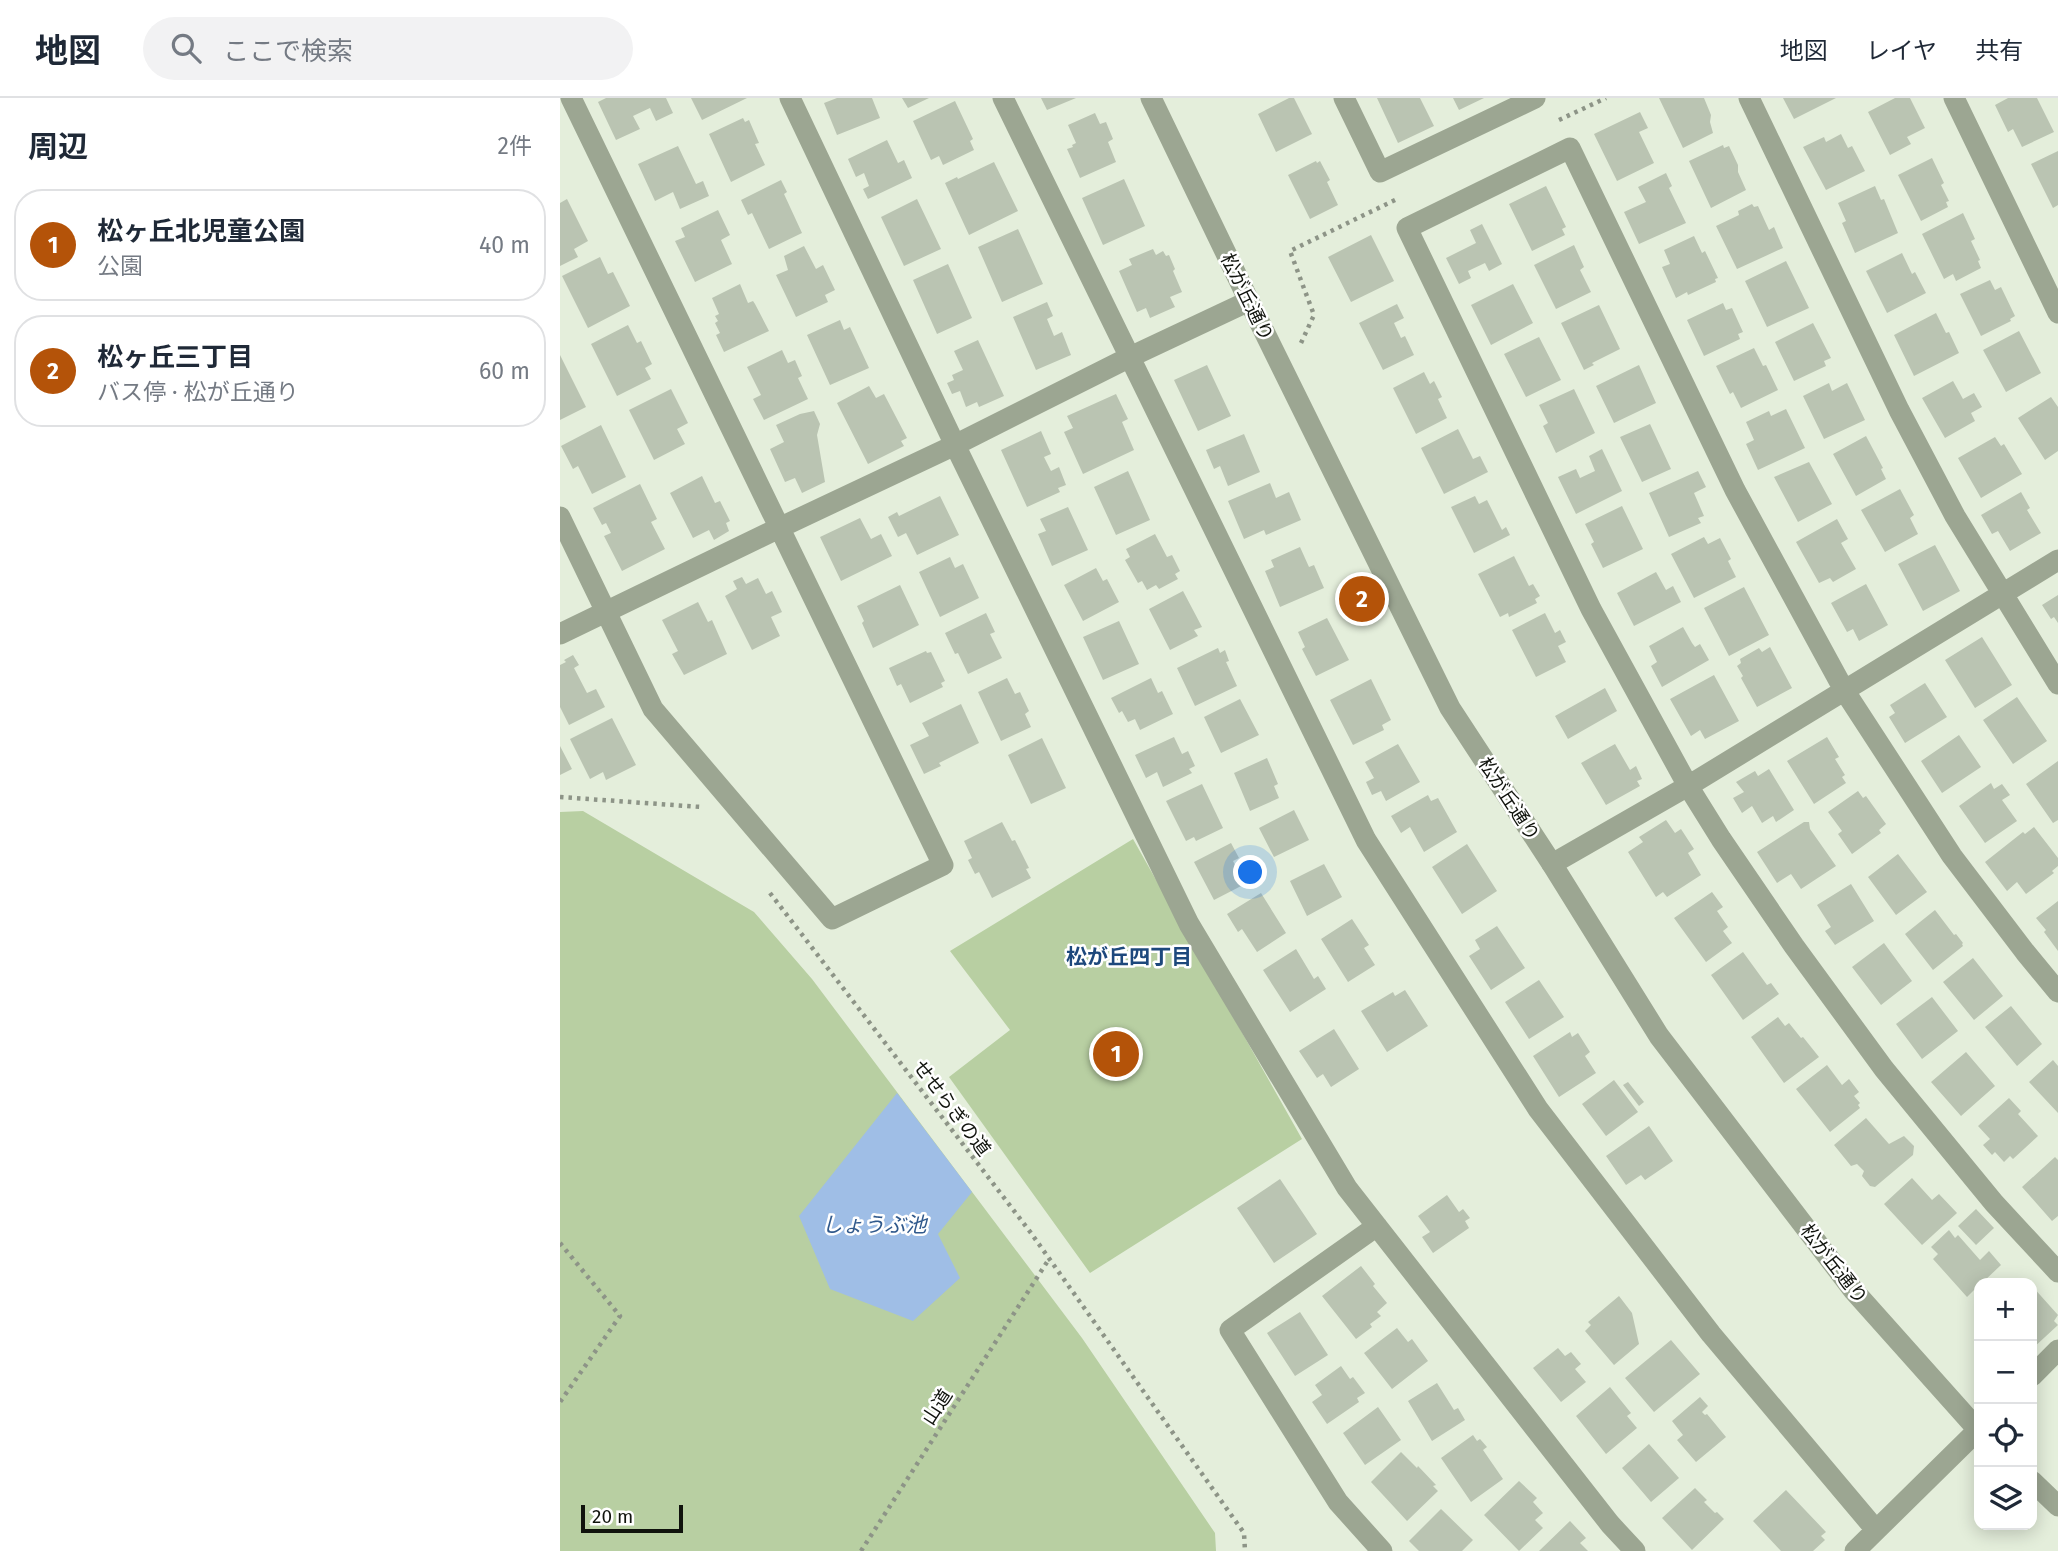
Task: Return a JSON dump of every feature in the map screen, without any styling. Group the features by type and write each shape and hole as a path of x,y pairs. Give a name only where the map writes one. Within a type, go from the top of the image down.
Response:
{"street":[{"path":"560,517 653,709 832,919 943,865 571,98"},
{"path":"790,98 1189,924 1347,1188 1610,1524 1635,1551"},
{"path":"1003,98 1374,852 1538,1109 1711,1334 1876,1530"},
{"name":"松が丘通り","path":"1151,98 1450,708 1667,1047 1854,1291 1974,1424"},
{"path":"1344,98 1380,172 1535,98"},
{"path":"1749,98 1899,410 1955,516 2058,684"},
{"path":"1954,98 2058,313"},
{"path":"2058,992 1952,856 1844,690 1735,490 1570,148 1407,228 1591,609 1688,786 1721,839 1884,1069 1994,1203 2058,1272"},
{"path":"560,634 956,445 1130,357 1249,301"},
{"path":"1552,864 1688,786 2058,560"},
{"path":"1377,1226 1230,1330 1338,1502 1382,1551"},
{"path":"2037,1371 2058,1350"},
{"path":"1855,1551 1974,1435"},
{"path":"2037,1486 2058,1506"}],"path":[{"path":"560,797 701,807 709,817"},
{"name":"せせらぎの道","path":"765,887 1049,1259 1244,1534 1245,1551"},
{"path":"560,1244 620,1317 560,1402"},
{"name":"山道","path":"861,1551 1049,1259"}],"green space":[{"path":"583,811 754,912 812,979 1082,1338 1215,1533 1216,1551 560,1551 560,812"},
{"path":"1133,839 1302,1139 1090,1273 949,1077 1010,1030 950,951"}],"water":[{"name":"しょうぶ池","path":"897,1093 972,1192 938,1234 960,1278 913,1321 830,1289 799,1216"}],"building":[{"path":"606,98 666,98 673,113 656,121 650,108 633,116 640,129 616,140 598,102"},
{"path":"691,98 747,98 702,120"},
{"path":"837,98 872,98 880,118 837,135 824,103"},
{"path":"902,98 929,98 908,108"},
{"path":"1041,98 1076,98 1047,110"},
{"path":"1294,98 1312,134 1276,152 1258,114"},
{"path":"1377,98 1420,98 1434,126 1398,143"},
{"path":"1453,98 1484,98 1459,110"},
{"path":"1659,98 1704,98 1711,115 1713,133 1683,148"},
{"path":"1783,98 1836,98 1794,119"},
{"path":"1895,98 1910,98 1925,128 1907,137 1911,144 1890,155 1868,112"},
{"path":"2008,98 2037,98 2054,132 2022,147 2013,129 2008,132 1995,105"},
{"path":"955,101 973,139 970,141 974,150 943,165 939,156 931,160 913,121"},
{"path":"1640,112 1648,128 1639,132 1654,163 1617,181 1594,134"},
{"path":"1095,113 1100,124 1106,122 1113,139 1108,142 1116,162 1080,178 1067,149 1076,143 1068,125"},
{"path":"743,118 745,122 749,120 759,143 755,144 765,165 731,182 709,134"},
{"path":"1841,134 1848,148 1852,146 1865,171 1826,190 1803,147 1824,137 1826,142"},
{"path":"887,140 898,163 904,160 912,178 868,199 863,189 869,186 864,173 856,177 848,159"},
{"path":"1723,145 1724,148 1729,146 1746,190 1711,208 1689,161"},
{"path":"678,146 696,184 703,181 709,196 680,209 673,192 655,201 638,164"},
{"path":"2058,151 2058,205 2053,208 2031,164"},
{"path":"1932,158 1944,183 1941,185 1949,201 1946,202 1948,207 1921,221 1898,175"},
{"path":"1320,161 1330,180 1327,182 1338,205 1310,219 1288,175"},
{"path":"994,162 1018,211 969,235 945,183"},
{"path":"1666,173 1672,186 1669,188 1686,223 1639,244 1624,212 1646,202 1638,187"},
{"path":"1124,179 1145,226 1103,245 1082,198"},
{"path":"781,180 787,192 784,194 802,233 769,249 752,213 748,215 741,200"},
{"path":"1546,186 1566,227 1562,229 1565,235 1532,251 1509,204"},
{"path":"1875,186 1881,200 1884,199 1898,233 1855,253 1842,223 1846,221 1838,203"},
{"path":"567,199 588,241 574,249 578,257 560,266 560,203"},
{"path":"917,199 941,249 904,266 881,217"},
{"path":"1752,204 1754,207 1758,206 1769,230 1774,227 1783,248 1737,269 1716,226 1739,215 1738,211"},
{"path":"718,210 730,235 721,240 732,264 695,282 675,241 685,237 681,228"},
{"path":"1963,213 1975,239 1971,241 1981,268 1956,281 1953,274 1944,279 1922,234"},
{"path":"1482,224 1502,264 1489,271 1485,263 1468,271 1471,278 1459,284 1446,258 1476,243 1470,230"},
{"path":"1018,229 1043,284 1002,302 978,247"},
{"path":"1371,235 1394,281 1351,302 1328,257"},
{"path":"1694,236 1702,253 1705,251 1718,278 1715,279 1716,282 1676,298 1662,267 1670,264 1664,250"},
{"path":"1574,245 1584,267 1580,270 1591,292 1556,309 1534,265"},
{"path":"804,246 816,269 823,265 835,290 825,295 828,302 796,317 776,275 788,270 784,256"},
{"path":"1153,249 1156,255 1163,251 1166,256 1169,255 1182,292 1170,297 1175,307 1150,318 1146,308 1137,312 1119,271 1132,265 1129,259"},
{"path":"1902,253 1912,274 1915,272 1926,293 1887,313 1866,271"},
{"path":"600,257 608,274 613,272 630,306 588,328 562,276"},
{"path":"1786,261 1809,308 1767,327 1745,281"},
{"path":"948,264 972,318 937,334 913,280"},
{"path":"1990,280 1995,290 2001,287 2015,316 2011,321 1981,336 1960,294"},
{"path":"740,284 748,303 753,301 769,331 724,352 716,335 720,333 715,316 719,314 712,298"},
{"path":"1513,284 1533,323 1491,345 1471,305"},
{"path":"1047,302 1053,316 1047,319 1054,336 1062,332 1071,355 1036,370 1013,317"},
{"path":"1723,303 1726,310 1732,308 1743,332 1738,334 1740,339 1704,356 1687,320"},
{"path":"1397,304 1404,318 1394,323 1401,338 1405,336 1414,355 1383,370 1359,323"},
{"path":"1599,305 1620,349 1584,370 1561,323"},
{"path":"1936,313 1959,353 1914,376 1894,335"},
{"path":"840,320 844,330 850,327 869,368 830,385 807,335"},
{"path":"1813,323 1831,358 1824,361 1826,366 1794,381 1775,342"},
{"path":"628,325 637,343 641,341 652,364 645,368 651,379 617,396 591,344"},
{"path":"2019,331 2041,373 2006,392 1983,350"},
{"path":"1539,337 1561,380 1526,397 1504,354"},
{"path":"978,340 1004,396 979,407 977,402 966,407 960,391 952,394 947,383 954,380 952,375 963,370 954,351"},
{"path":"1754,348 1778,390 1741,408 1733,392 1730,394 1716,366"},
{"path":"782,350 788,363 795,360 802,376 798,378 808,399 764,420 753,399 761,395 747,367"},
{"path":"560,355 586,407 560,420"},
{"path":"1207,365 1231,416 1198,431 1174,380"},
{"path":"1639,365 1656,403 1614,423 1596,386"},
{"path":"1424,372 1430,384 1434,381 1442,397 1438,399 1447,418 1416,434 1393,388"},
{"path":"1953,381 1963,399 1974,393 1982,407 1971,413 1975,421 1945,438 1922,398"},
{"path":"1829,383 1832,391 1847,383 1865,420 1824,439 1803,396"},
{"path":"869,386 876,398 884,394 907,438 901,441 904,446 868,464 837,403"},
{"path":"671,389 688,423 677,429 685,444 654,460 629,410"},
{"path":"1574,389 1595,433 1556,453 1543,426 1548,423 1539,405"},
{"path":"1116,394 1128,419 1122,422 1134,450 1083,474 1064,432 1073,428 1067,416"},
{"path":"2051,397 2058,407 2058,451 2045,460 2018,418"},
{"path":"1786,409 1805,448 1758,470 1746,444 1754,440 1746,422 1769,411 1771,416"},
{"path":"814,411 820,424 817,435 825,482 802,493 795,478 785,482 770,449 784,442 776,425"},
{"path":"1650,424 1671,469 1642,482 1620,437"},
{"path":"601,425 626,477 592,494 578,466 573,469 561,446"},
{"path":"1458,429 1473,459 1480,456 1488,472 1444,494 1421,448"},
{"path":"1041,431 1051,454 1044,457 1051,471 1059,467 1066,485 1058,488 1060,492 1027,507 1001,450"},
{"path":"1244,434 1260,472 1228,486 1220,466 1214,469 1206,450"},
{"path":"1866,436 1886,479 1856,496 1833,454"},
{"path":"1995,437 2001,446 2004,444 2022,474 1981,498 1958,458"},
{"path":"1602,449 1622,491 1576,514 1558,477 1576,469 1580,478 1595,471 1589,456"},
{"path":"1809,462 1832,504 1798,522 1774,477"},
{"path":"1128,471 1150,520 1116,535 1094,487"},
{"path":"1698,471 1706,487 1694,493 1704,516 1698,518 1701,523 1669,537 1649,493"},
{"path":"702,476 715,503 720,501 730,521 726,523 729,531 714,540 709,530 693,538 670,493"},
{"path":"1270,483 1276,498 1289,492 1301,520 1266,535 1264,530 1244,539 1228,501"},
{"path":"640,484 657,519 651,522 665,549 622,571 604,536 611,533 606,523 602,525 593,508"},
{"path":"1900,489 1914,515 1910,518 1918,534 1885,552 1861,510"},
{"path":"2021,492 2030,508 2027,510 2041,533 2010,551 1998,531 1992,534 1981,515"},
{"path":"940,496 959,535 917,555 906,533 898,537 888,517 897,512 899,516"},
{"path":"1475,496 1479,504 1487,500 1502,530 1506,527 1510,535 1474,553 1451,507"},
{"path":"1622,506 1643,549 1603,568 1585,524"},
{"path":"1068,507 1088,550 1052,566 1038,534 1046,531 1040,519"},
{"path":"860,518 871,539 881,534 892,556 841,581 820,537"},
{"path":"1837,519 1848,539 1841,543 1856,569 1833,582 1830,578 1819,583 1796,542"},
{"path":"1155,534 1167,557 1172,555 1180,571 1175,574 1178,579 1159,589 1156,585 1147,590 1142,581 1138,583 1125,560 1130,557 1126,549"},
{"path":"1704,537 1708,544 1720,538 1731,559 1728,561 1736,577 1694,598 1671,554"},
{"path":"1935,545 1960,591 1923,611 1898,564"},
{"path":"1300,547 1309,567 1314,565 1324,588 1280,607 1265,571 1274,567 1271,560"},
{"path":"1514,556 1529,586 1533,584 1540,596 1535,599 1537,603 1509,617 1508,613 1500,617 1478,574"},
{"path":"950,557 955,568 963,564 979,598 940,617 919,572"},
{"path":"1096,568 1103,581 1107,579 1119,602 1083,621 1064,585"},
{"path":"1656,572 1666,590 1673,586 1681,602 1634,626 1617,593"},
{"path":"742,577 746,584 758,578 766,594 772,591 782,612 771,617 780,636 752,650 725,596 737,589 733,581"},
{"path":"1866,584 1888,625 1859,641 1853,629 1847,632 1831,603"},
{"path":"900,585 919,625 873,648 857,606"},
{"path":"1744,587 1769,635 1729,656 1704,608"},
{"path":"1183,591 1202,627 1194,630 1198,636 1170,650 1149,609"},
{"path":"2058,595 2058,623 2054,617 2051,619 2042,605"},
{"path":"698,602 708,622 712,620 727,654 684,675 672,654 678,651 662,620"},
{"path":"986,613 995,632 990,634 1002,658 968,674 945,633"},
{"path":"1545,613 1555,633 1560,630 1566,642 1558,646 1566,662 1536,677 1512,630"},
{"path":"1327,618 1349,660 1316,676 1302,649 1305,647 1298,632"},
{"path":"1119,621 1139,664 1103,680 1083,637"},
{"path":"1683,627 1695,647 1700,644 1709,660 1662,687 1651,666 1657,662 1649,646"},
{"path":"1982,637 2012,685 1975,708 1945,660"},
{"path":"1770,647 1792,688 1757,707 1737,666 1741,663 1740,659 1759,648 1762,652"},
{"path":"1218,648 1220,653 1225,650 1229,661 1226,662 1237,686 1195,706 1177,668"},
{"path":"926,651 931,652 945,681 941,683 943,687 910,703 901,684 897,686 889,668"},
{"path":"573,655 579,665 574,668 587,693 596,689 605,707 569,725 560,707 560,665"},
{"path":"1714,675 1739,721 1705,739 1700,730 1691,736 1670,699"},
{"path":"1007,678 1015,694 1020,692 1029,711 1025,714 1031,727 1001,741 978,692"},
{"path":"1151,678 1158,693 1162,691 1173,714 1140,730 1135,719 1128,722 1122,711 1119,713 1111,698"},
{"path":"1371,679 1391,720 1382,725 1384,730 1353,745 1330,700"},
{"path":"1925,683 1947,717 1905,743 1889,717 1895,713 1890,705"},
{"path":"1605,688 1617,711 1568,739 1555,716"},
{"path":"2017,697 2047,741 2013,764 1983,720"},
{"path":"1240,699 1259,735 1221,753 1204,717"},
{"path":"961,704 979,743 939,763 941,766 924,774 910,745 929,736 922,723"},
{"path":"612,718 636,765 606,780 603,772 590,779 570,739"},
{"path":"1959,735 1981,767 1942,793 1921,761"},
{"path":"1174,737 1182,754 1188,751 1195,766 1189,769 1192,773 1163,787 1157,772 1146,778 1135,755"},
{"path":"1827,737 1839,757 1835,759 1845,775 1842,777 1846,783 1814,804 1787,761"},
{"path":"1042,738 1066,788 1031,804 1008,755"},
{"path":"1398,744 1420,782 1386,801 1381,791 1372,795 1366,782 1374,778 1365,762"},
{"path":"1615,744 1630,770 1636,766 1642,779 1637,781 1640,786 1606,805 1581,763"},
{"path":"560,746 572,769 560,775"},
{"path":"1267,758 1278,784 1274,786 1279,798 1250,811 1234,773"},
{"path":"2058,761 2058,820 2053,823 2026,784"},
{"path":"1769,769 1794,810 1776,822 1773,816 1762,823 1752,806 1742,813 1733,798 1744,792 1736,782 1755,771 1758,776"},
{"path":"1991,783 1994,789 2002,784 2010,795 2002,800 2017,821 1985,843 1959,806"},
{"path":"1202,784 1223,828 1196,841 1194,837 1186,841 1166,801"},
{"path":"1858,791 1863,798 1866,796 1886,824 1879,830 1881,833 1852,854 1838,834 1842,831 1828,812"},
{"path":"1428,795 1431,801 1438,798 1457,832 1424,852 1410,827 1401,833 1391,816"},
{"path":"1294,810 1309,840 1274,857 1259,828"},
{"path":"1666,820 1675,833 1681,829 1694,849 1688,853 1701,875 1667,897 1663,892 1656,897 1628,852 1643,842 1639,837"},
{"path":"1002,822 1012,841 1015,840 1031,878 992,898 979,872 975,874 968,860 972,858 964,841"},
{"path":"1804,822 1809,822 1810,829 1836,866 1801,889 1791,874 1777,883 1757,852"},
{"path":"2034,827 2058,858 2058,866 2052,871 2054,873 2026,894 2017,882 2007,891 1985,862 2023,832 2025,834"},
{"path":"1231,843 1239,858 1233,861 1245,884 1214,900 1194,862"},
{"path":"1467,844 1497,891 1462,914 1432,867"},
{"path":"1898,854 1927,892 1896,915 1868,877"},
{"path":"1324,864 1342,897 1307,916 1290,881"},
{"path":"1851,884 1874,921 1835,945 1825,931 1831,927 1817,905"},
{"path":"1712,892 1723,907 1717,911 1728,927 1723,931 1732,943 1706,962 1674,918"},
{"path":"1261,893 1286,933 1257,952 1242,929 1238,932 1227,914"},
{"path":"2058,901 2058,951 2036,918"},
{"path":"1935,910 1963,946 1933,970 1905,934"},
{"path":"1352,919 1369,945 1364,948 1375,965 1348,982 1321,939"},
{"path":"1497,926 1525,968 1491,990 1469,956 1480,949 1475,940"},
{"path":"1884,943 1912,981 1881,1005 1852,967"},
{"path":"1296,949 1314,979 1318,976 1326,989 1290,1012 1263,970"},
{"path":"1743,952 1767,985 1771,983 1779,994 1743,1020 1711,975"},
{"path":"1973,958 2003,996 1974,1020 1943,982"},
{"path":"1539,980 1564,1017 1529,1039 1505,1002"},
{"path":"1405,990 1428,1026 1387,1052 1361,1011 1393,992 1395,996"},
{"path":"1932,997 1958,1031 1922,1059 1896,1024"},
{"path":"2011,1006 2042,1044 2017,1066 1985,1027"},
{"path":"1778,1017 1785,1026 1789,1023 1819,1057 1784,1083 1751,1037"},
{"path":"1334,1029 1359,1069 1331,1087 1323,1074 1317,1078 1299,1051"},
{"path":"1570,1032 1572,1037 1578,1033 1590,1052 1585,1056 1596,1073 1559,1097 1533,1056"},
{"path":"1966,1052 1995,1086 1961,1116 1931,1082"},
{"path":"2053,1060 2058,1066 2058,1113 2029,1082"},
{"path":"1827,1065 1842,1085 1849,1079 1859,1092 1854,1096 1860,1103 1860,1108 1830,1132 1796,1089"},
{"path":"1614,1080 1638,1112 1606,1136 1582,1104"},
{"path":"1628,1082 1644,1102 1639,1106 1623,1085"},
{"path":"2009,1098 2021,1111 2018,1114 2038,1136 2013,1159 2010,1156 2004,1162 1995,1152 1992,1155 1983,1145 1990,1139 1978,1126"},
{"path":"1866,1118 1889,1144 1904,1136 1914,1146 1913,1155 1875,1187 1870,1186 1862,1176 1864,1171 1857,1164 1851,1166 1834,1145"},
{"path":"1649,1126 1673,1161 1645,1180 1641,1175 1626,1185 1606,1156"},
{"path":"2055,1157 2058,1160 2058,1216 2052,1221 2022,1187"},
{"path":"1912,1178 1932,1200 1939,1194 1957,1213 1922,1245 1884,1204"},
{"path":"1280,1179 1317,1234 1274,1263 1237,1208"},
{"path":"1447,1195 1459,1212 1463,1209 1470,1218 1465,1221 1469,1228 1433,1253 1422,1237 1430,1232 1418,1216"},
{"path":"1976,1209 1994,1228 1976,1245 1958,1226"},
{"path":"1949,1230 1955,1238 1958,1235 1980,1260 1989,1251 2001,1265 1987,1278 1974,1278 1974,1290 1967,1297 1933,1259 1938,1254 1931,1247"},
{"path":"1361,1266 1387,1303 1377,1312 1381,1316 1370,1324 1372,1327 1356,1339 1322,1296"},
{"path":"2037,1292 2058,1315 2054,1321 2058,1325 2037,1344"},
{"path":"1619,1296 1632,1313 1639,1344 1614,1365 1585,1331 1591,1325 1588,1322"},
{"path":"1300,1312 1328,1355 1295,1376 1267,1333"},
{"path":"1397,1328 1408,1342 1412,1339 1428,1361 1392,1389 1364,1353"},
{"path":"1671,1340 1700,1374 1654,1412 1625,1378"},
{"path":"1558,1348 1565,1356 1571,1352 1581,1364 1575,1369 1586,1382 1561,1402 1533,1368"},
{"path":"1341,1366 1365,1393 1357,1398 1359,1402 1327,1424 1312,1402 1322,1395 1315,1385"},
{"path":"1437,1383 1454,1410 1458,1408 1465,1420 1432,1441 1408,1401"},
{"path":"1610,1387 1631,1413 1627,1416 1637,1428 1606,1454 1576,1416"},
{"path":"1700,1397 1708,1406 1702,1412 1707,1414 1726,1437 1696,1462 1677,1440 1683,1435 1672,1421"},
{"path":"1378,1407 1401,1440 1365,1465 1343,1433"},
{"path":"1473,1435 1487,1447 1483,1450 1503,1479 1471,1502 1441,1458"},
{"path":"1649,1444 1679,1478 1651,1502 1622,1468"},
{"path":"1401,1452 1417,1468 1418,1466 1436,1485 1433,1486 1438,1491 1407,1521 1371,1482"},
{"path":"1519,1481 1537,1498 1533,1502 1543,1513 1535,1520 1543,1528 1519,1551 1484,1515"},
{"path":"1695,1488 1707,1500 1704,1502 1724,1519 1692,1550 1662,1518"},
{"path":"1786,1490 1826,1532 1821,1536 1825,1540 1813,1551 1781,1551 1753,1521"},
{"path":"1441,1509 1473,1540 1462,1551 1419,1551 1409,1541"},
{"path":"1570,1521 1586,1538 1580,1543 1588,1551 1539,1551"}],"place":[{"name":"松ヶ丘三丁目","path":"1362,599"},
{"name":"松ヶ丘北児童公園","path":"1116,1054"}],"district":[{"name":"松が丘四丁目","path":"1129,957"}]}
